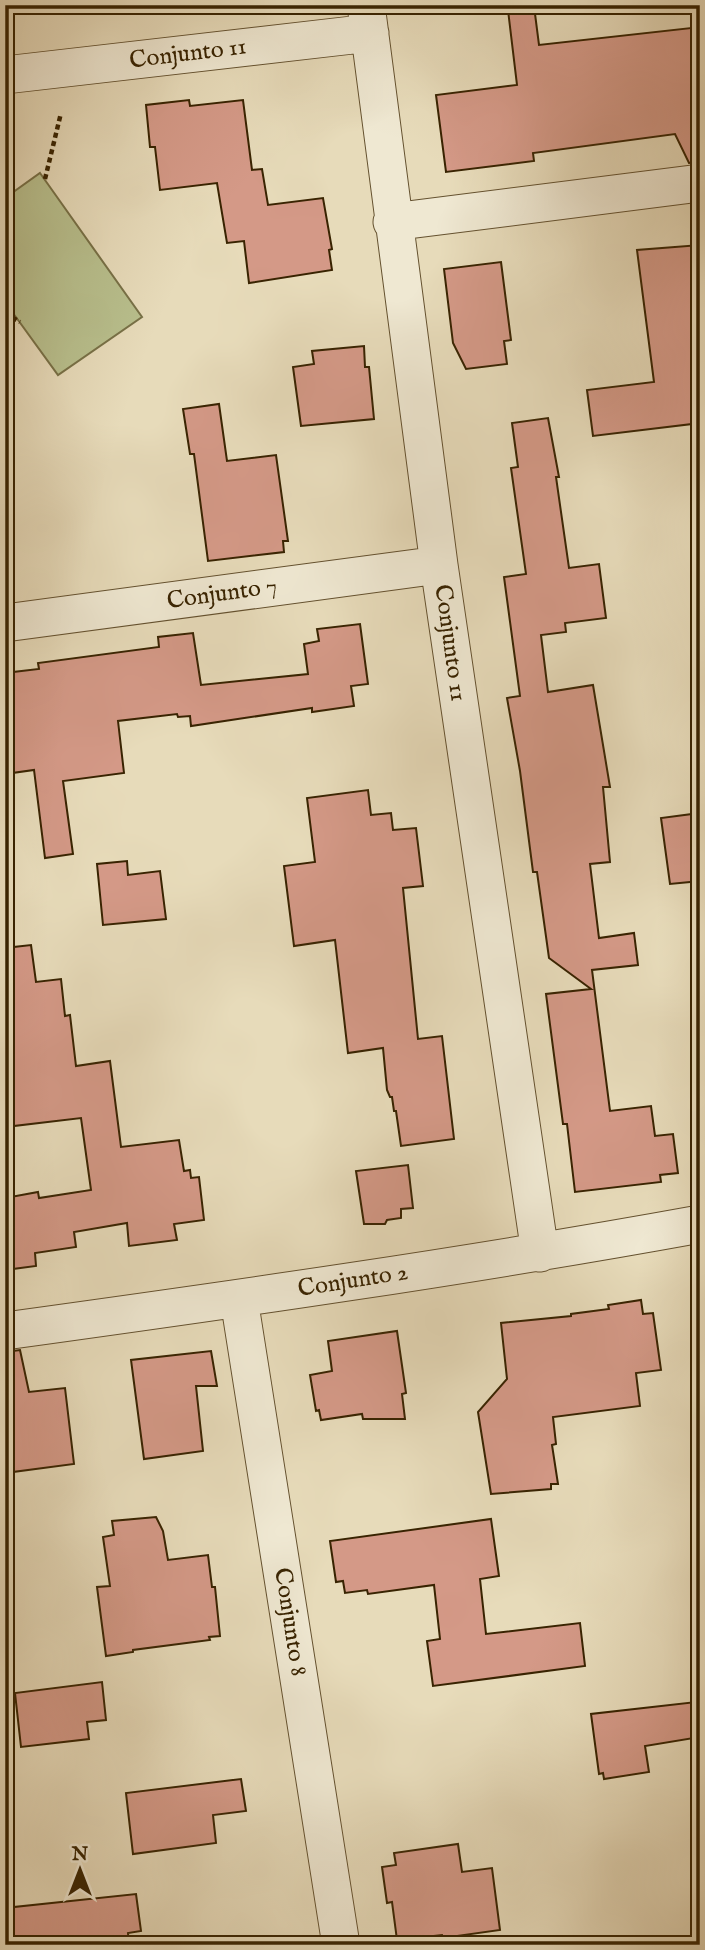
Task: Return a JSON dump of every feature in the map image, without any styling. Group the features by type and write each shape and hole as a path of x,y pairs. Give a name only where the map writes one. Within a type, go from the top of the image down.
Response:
{"street":[{"name":"Conjunto 11","path":"5,75 368,19 392,222 439,565 540,1253"},
{"path":"392,222 700,183"},
{"name":"Conjunto 7","path":"5,623 439,565"},
{"name":"Conjunto 2","path":"5,1331 540,1253 700,1224"},
{"name":"Conjunto 8","path":"239,1299 341,1945"}],"path":[{"path":"45,179 61,113"},
{"path":"5,313 20,322"}],"green space":[{"path":"40,173 142,317 58,375 5,302 5,198"}],"building":[{"path":"534,6 539,45 700,27 700,162 689,163 675,134 533,153 534,161 446,172 436,95 517,85 508,10"},
{"path":"189,100 190,106 243,100 252,170 262,169 268,205 323,198 332,249 329,250 332,270 249,283 244,241 227,243 217,183 160,190 155,147 150,147 146,105"},
{"path":"700,245 700,423 593,436 587,390 654,382 637,250"},
{"path":"501,262 511,340 504,341 507,364 466,369 453,343 444,269"},
{"path":"364,346 365,367 369,367 374,419 301,426 293,367 314,364 312,351"},
{"path":"219,404 227,461 276,455 288,541 283,541 284,552 208,561 194,454 190,454 183,409"},
{"path":"548,418 559,477 556,477 569,568 599,564 606,618 565,623 566,632 541,635 548,692 593,685 610,787 603,787 610,862 590,864 599,938 634,933 638,965 592,970 610,1111 651,1106 655,1136 673,1134 678,1173 660,1175 661,1182 575,1192 546,994 591,989 549,958 507,698 520,696 504,577 526,574 511,468 518,467 512,423"},
{"path":"360,624 368,684 351,686 354,706 312,712 312,708 191,726 190,716 178,717 177,714 118,721 124,773 63,781 73,854 45,858 34,770 5,774 5,673 39,669 38,663 159,647 158,637 193,633 201,685 308,674 304,644 319,641 317,629"},
{"path":"368,790 371,815 391,813 393,830 416,828 423,886 403,888 418,1039 442,1036 454,1139 401,1146 396,1111 387,1090 383,1048 348,1053 335,940 294,946 284,866 315,862 307,798"},
{"path":"700,813 700,881 670,884 661,818"},
{"path":"127,861 128,875 160,871 166,919 103,925 97,864"},
{"path":"31,945 36,982 61,979 65,1016 70,1015 76,1066 110,1061 121,1147 179,1140 184,1171 190,1170 191,1178 199,1177 204,1220 174,1224 177,1240 129,1246 127,1223 74,1232 76,1247 35,1253 36,1266 5,1270 5,1198 38,1192 39,1198 91,1190 81,1118 5,1127 5,948"},
{"path":"408,1165 413,1208 401,1209 401,1218 387,1220 385,1224 364,1224 356,1171"},
{"path":"641,1300 643,1314 653,1313 661,1370 636,1373 640,1406 553,1417 556,1444 552,1445 558,1484 551,1484 551,1489 491,1494 478,1412 507,1379 501,1323 571,1316 609,1309 608,1305"},
{"path":"397,1331 406,1393 402,1394 405,1419 363,1419 362,1414 321,1420 319,1410 316,1411 310,1375 332,1371 328,1341"},
{"path":"20,1350 29,1392 65,1388 74,1464 5,1473 5,1352"},
{"path":"211,1351 217,1386 196,1386 203,1451 144,1459 131,1360"},
{"path":"156,1517 163,1531 168,1560 208,1555 212,1587 215,1587 220,1636 209,1637 210,1640 106,1656 97,1587 110,1586 103,1537 114,1535 112,1521"},
{"path":"491,1519 499,1576 480,1579 486,1634 580,1623 585,1666 433,1686 427,1641 440,1639 434,1585 368,1594 367,1590 345,1593 343,1581 336,1582 330,1541"},
{"path":"102,1682 106,1720 87,1722 89,1739 21,1747 15,1693"},
{"path":"696,1702 700,1737 645,1746 649,1772 604,1779 603,1773 599,1774 591,1714"},
{"path":"241,1779 246,1811 213,1815 216,1843 133,1854 126,1793"},
{"path":"458,1844 462,1872 492,1868 500,1930 443,1938 442,1935 397,1940 392,1902 387,1903 382,1867 396,1865 394,1853"},
{"path":"136,1894 141,1931 128,1933 129,1945 30,1945 29,1936 5,1939 5,1908"}]}
